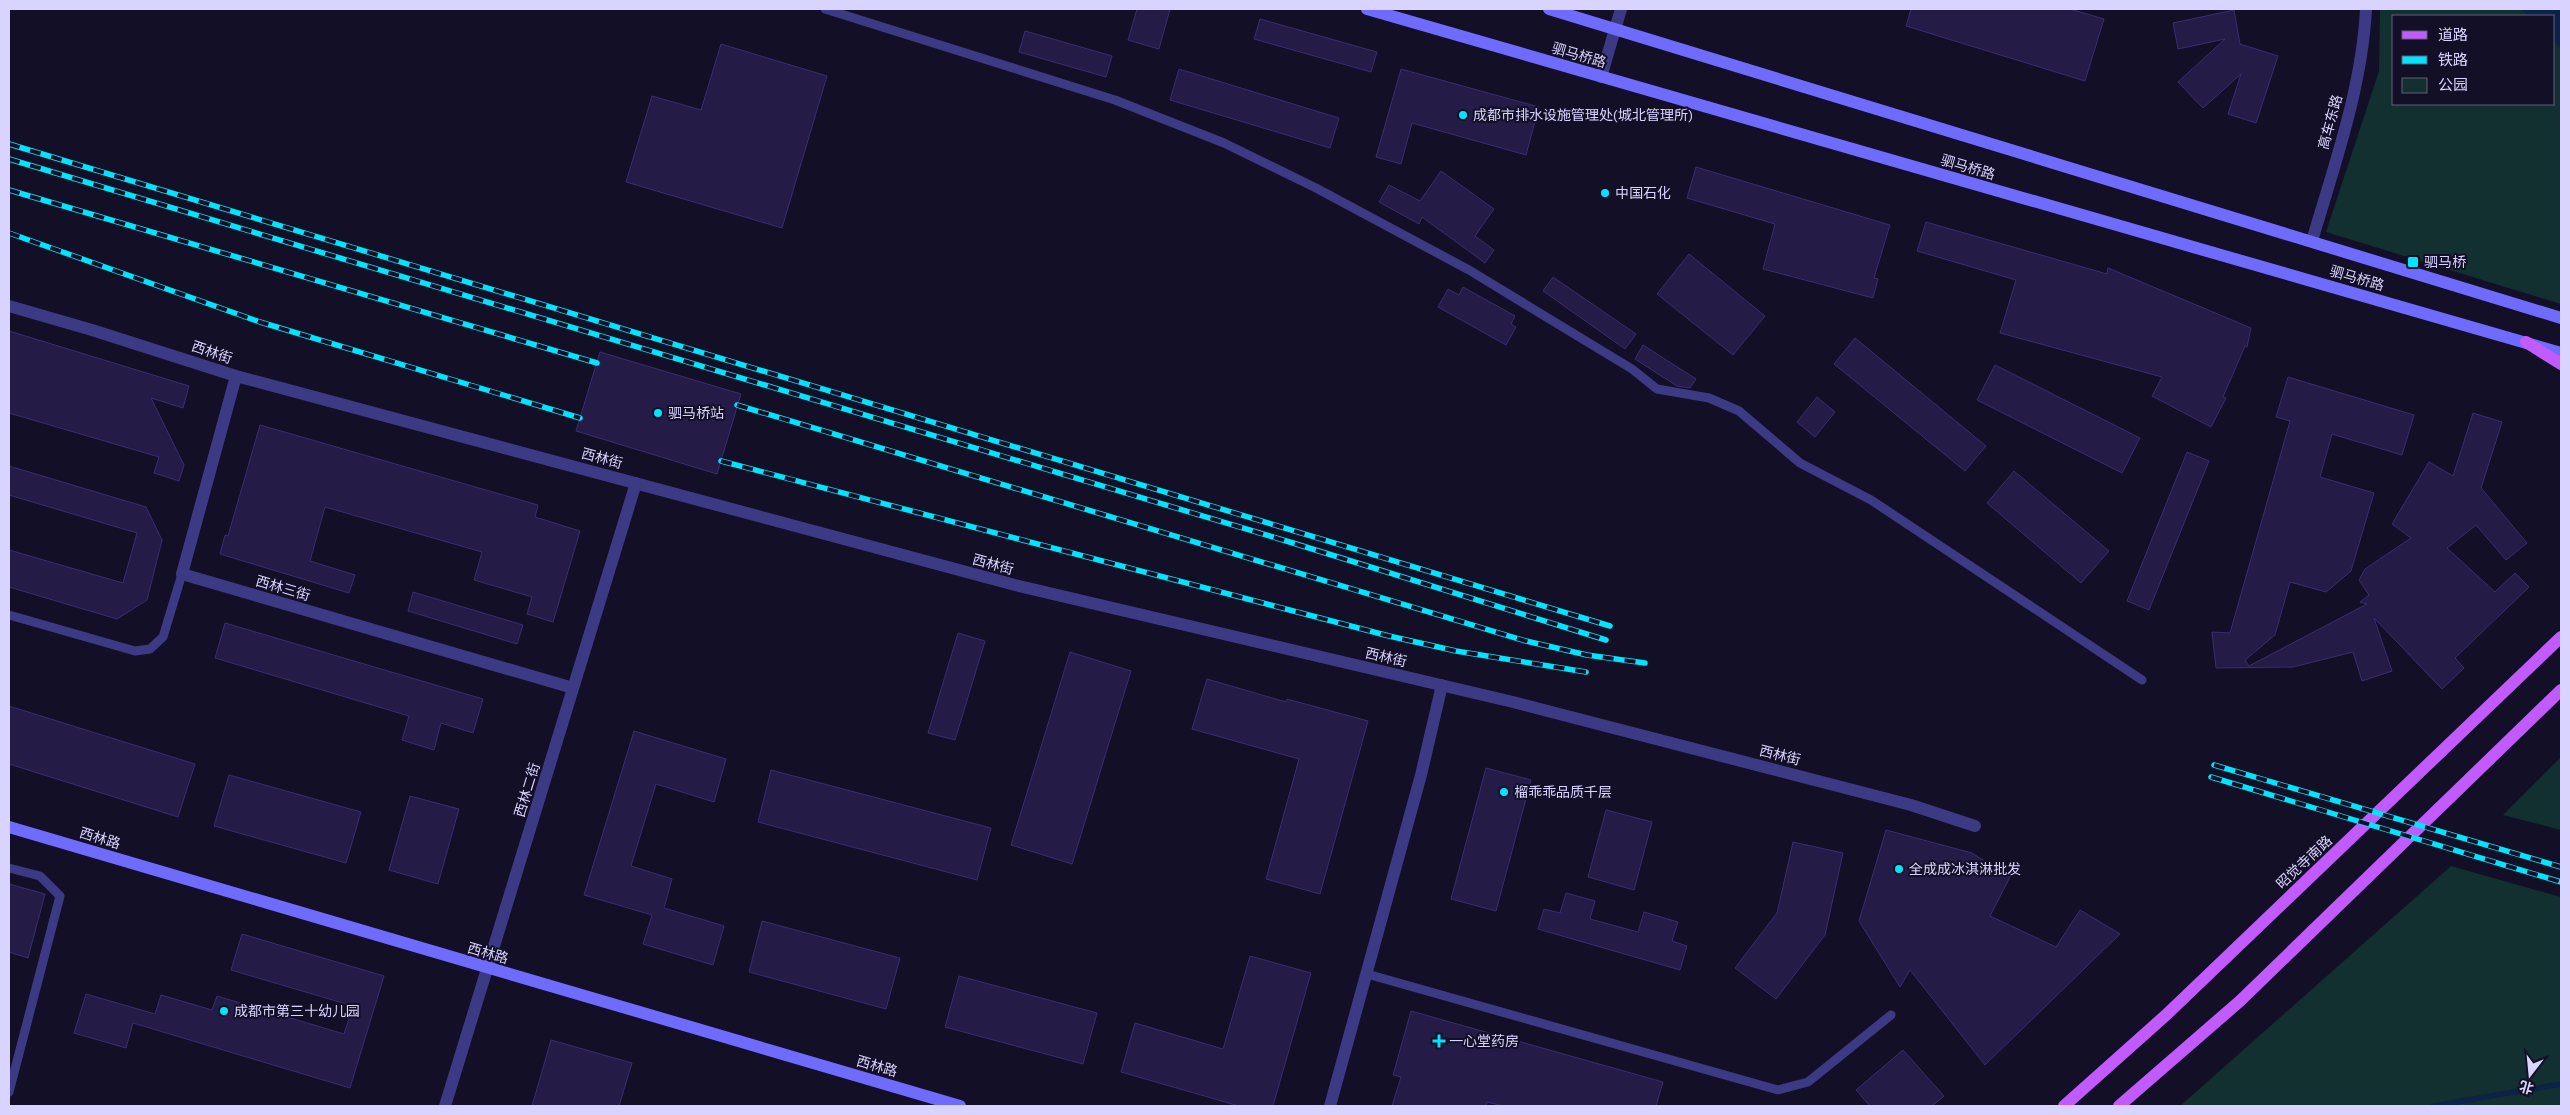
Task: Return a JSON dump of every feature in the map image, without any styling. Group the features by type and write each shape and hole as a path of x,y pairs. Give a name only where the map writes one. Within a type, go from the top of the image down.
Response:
{"main road":[{"name":"驷马桥路","path":"1367,9 2561,353"},
{"name":"驷马桥路","path":"1549,9 2561,318"},
{"path":"2526,342 2561,364"},
{"name":"昭觉寺南路","path":"2064,1106 2166,1015 2561,637"},
{"path":"2119,1106 2240,1001 2561,690"},
{"name":"西林路","path":"9,827 960,1106"}],"street":[{"path":"1602,77 1621,9"},
{"name":"高车东路","path":"2312,241 2349,110 2365,28 2366,9"},
{"name":"西林街","path":"9,306 177,356 236,376 1015,585 1442,685 1911,804 1975,826"},
{"path":"182,574 236,376"},
{"name":"西林二街","path":"445,1106 636,483"},
{"name":"西林三街","path":"182,574 573,688"},
{"path":"1330,1106 1421,775 1442,685"}],"lane":[{"path":"825,9 1116,100 1224,143 1316,188 1469,270 1632,370 1656,389 1708,398 1739,410 1800,463 1872,500 2142,680"},
{"path":"9,615 135,651 150,649 163,637 182,574"},
{"path":"9,868 40,876 60,896 9,1092"},
{"path":"1366,974 1778,1090 1808,1082 1891,1015"}],"green space":[{"path":"2380,9 2561,9 2561,304 2326,232 2379,71"},
{"path":"2561,757 2561,830 2503,815"},
{"path":"2451,866 2561,897 2561,1106 2180,1106"}],"water":[{"path":"2521,9 2561,9 2561,49 2555,42 2555,15 2528,15"}],"building":[{"path":"1137,9 1170,9 1159,49 1128,40"},
{"path":"1911,9 2070,9 2104,19 2085,81 1906,26"},
{"path":"2234,10 2240,44 2278,56 2256,123 2228,114 2241,74 2203,108 2178,82 2225,39 2178,49 2173,23"},
{"path":"1260,19 1377,52 1371,72 1254,39"},
{"path":"1025,31 1112,56 1106,77 1019,52"},
{"path":"721,44 827,76 782,228 626,182 652,96 701,110"},
{"path":"1179,69 1339,118 1330,148 1170,100"},
{"name":"成都市排水设施管理处(城北管理所)","path":"1401,69 1539,107 1526,155 1412,123 1401,164 1376,157"},
{"path":"1696,167 1890,225 1874,278 1878,279 1873,298 1763,269 1775,224 1687,198"},
{"path":"1441,171 1494,209 1475,236 1494,250 1485,263 1422,217 1419,224 1379,202 1389,185 1420,201"},
{"path":"1926,222 2107,274 2108,268 2251,328 2247,347 2245,346 2223,397 2226,398 2211,427 2152,396 2162,377 2000,333 2016,280 1917,251"},
{"path":"1689,254 1765,316 1733,355 1657,294"},
{"path":"1553,277 1636,334 1625,349 1543,291"},
{"path":"1463,287 1515,316 1511,324 1516,327 1506,345 1438,307 1448,289 1459,295"},
{"path":"9,331 189,386 183,408 151,398 184,465 179,481 154,473 159,457 9,413"},
{"path":"1855,338 1986,446 1965,471 1834,364"},
{"path":"1643,345 1696,379 1690,388 1677,386 1635,359"},
{"name":"驷马桥站","path":"600,352 741,394 717,474 576,431"},
{"path":"1995,365 2140,438 2122,473 1977,400"},
{"path":"2288,377 2414,415 2402,455 2332,434 2320,477 2374,493 2351,571 2326,592 2290,582 2275,635 2245,660 2249,666 2367,604 2360,602 2369,595 2359,580 2365,569 2411,538 2392,524 2429,462 2453,476 2473,413 2502,422 2481,488 2527,543 2506,560 2476,525 2447,548 2495,592 2515,573 2529,587 2455,658 2464,668 2442,689 2374,618 2392,671 2362,681 2353,652 2293,667 2216,668 2212,632 2230,633 2290,421 2276,417"},
{"path":"1817,397 1835,412 1815,437 1797,422"},
{"path":"260,425 538,505 535,517 580,531 553,622 527,614 532,597 474,580 482,552 325,507 310,561 355,575 349,593 220,554 225,535 228,536"},
{"path":"2187,452 2209,461 2149,610 2127,601"},
{"path":"9,466 146,507 162,540 147,600 117,619 9,587 9,550 123,583 137,533 9,495"},
{"path":"2014,471 2109,551 2081,583 1987,503"},
{"path":"413,592 523,625 517,644 408,611"},
{"path":"225,623 483,699 473,733 441,723 434,750 402,740 409,716 215,658"},
{"path":"958,633 985,641 955,740 928,733"},
{"path":"1070,652 1131,671 1072,864 1011,845"},
{"path":"1207,679 1286,702 1287,699 1368,721 1320,894 1266,879 1299,759 1192,729"},
{"path":"9,706 195,764 178,817 9,764"},
{"path":"634,731 726,759 714,802 656,784 631,866 672,879 664,908 724,926 713,965 643,944 652,915 584,895"},
{"path":"1486,768 1531,780 1496,911 1451,899"},
{"path":"771,770 991,828 977,880 758,822"},
{"path":"229,775 361,812 346,863 214,826"},
{"path":"410,796 459,809 438,884 389,870"},
{"path":"1606,810 1652,822 1634,890 1588,877"},
{"path":"1886,830 1972,853 2010,877 1990,916 2056,947 2080,910 2120,934 1985,1065 1910,970 1900,987 1859,921"},
{"path":"1793,842 1843,853 1825,935 1776,999 1735,968 1777,913"},
{"path":"9,884 45,894 28,958 9,952"},
{"path":"1566,893 1595,901 1590,919 1638,932 1644,912 1678,922 1672,941 1687,946 1680,970 1538,929 1544,909 1560,913"},
{"path":"762,921 900,958 886,1009 749,972"},
{"path":"242,934 384,976 350,1088 133,1023 126,1048 74,1033 86,994 155,1014 161,995 212,1010 217,996 344,1034 353,1006 231,970"},
{"path":"1250,956 1311,973 1273,1106 1239,1106 1121,1072 1135,1023 1223,1049"},
{"path":"959,976 1097,1013 1083,1064 945,1027"},
{"path":"1411,1011 1663,1082 1656,1106 1504,1106 1487,1102 1486,1106 1392,1106 1401,1077 1393,1075"},
{"path":"551,1040 632,1063 619,1106 532,1106"},
{"path":"1903,1050 1944,1096 1932,1106 1870,1106 1856,1090"}],"waterway":[{"path":"2433,1106 2561,1084"}],"railway":[{"path":"9,144 1610,626"},
{"path":"9,159 1293,543 1606,640"},
{"path":"9,190 597,363"},
{"path":"9,233 260,322 580,418"},
{"path":"737,405 1526,641 1587,655 1645,663"},
{"path":"721,461 1389,636 1456,651 1586,672"},
{"path":"2214,765 2561,867"},
{"path":"2211,777 2561,882"}],"place":[{"name":"成都市排水设施管理处(城北管理所)","path":"1463,115"},
{"name":"中国石化","path":"1605,193"},
{"name":"驷马桥","path":"2413,262"},
{"name":"驷马桥站","path":"658,413"},
{"name":"榴乖乖品质千层","path":"1504,792"},
{"name":"全成成冰淇淋批发","path":"1899,869"},
{"name":"成都市第三十幼儿园","path":"224,1011"},
{"name":"一心堂药房","path":"1439,1041"}]}
